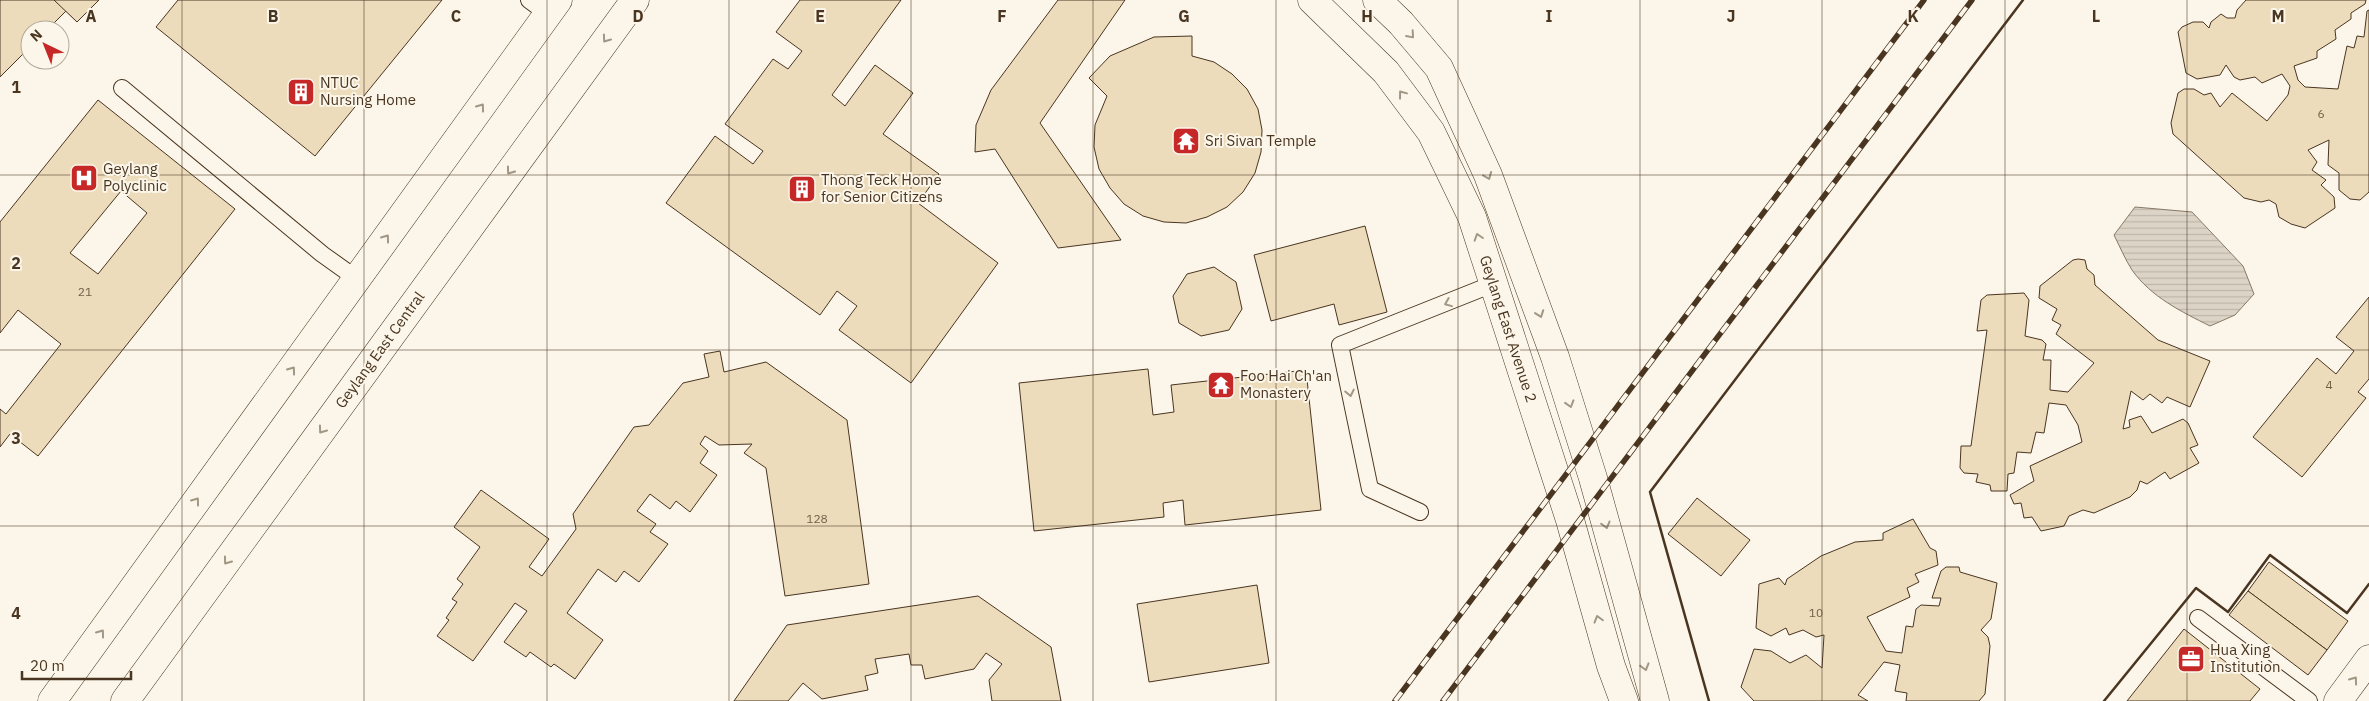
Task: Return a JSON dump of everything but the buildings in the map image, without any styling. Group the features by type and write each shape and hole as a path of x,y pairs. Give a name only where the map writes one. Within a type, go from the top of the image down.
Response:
{"main road":[{"name":"Geylang East Central","path":"125,701 635,0"},
{"name":"Geylang East Avenue 2","path":"1312,0 1386,72 1431,132 1472,217 1570,520 1611,666 1624,701"},
{"path":"1377,0 1401,24 1439,68 1488,175 1555,357 1593,478 1655,701"},
{"path":"52,701 357,279 545,5"},
{"path":"2338,701 2369,659"}],"lane":[{"path":"122,88 322,254 357,279"},
{"path":"1420,512 1370,489 1340,346 1493,284"},
{"path":"2198,618 2309,701"}],"shaded area":[{"path":"2135,207 2192,212 2243,266 2254,294 2235,315 2210,326 2158,296 2132,270 2114,235"}],"railway":[{"path":"1395,701 1924,0"},
{"path":"1443,701 1972,0"}],"wall":[{"path":"1709,701 1650,492 2023,0"},
{"path":"2104,701 2196,588 2228,612 2270,555 2347,613 2369,584"}],"place":[{"name":"NTUC Nursing Home","path":"301,92"},
{"name":"Sri Sivan Temple","path":"1186,141"},
{"name":"Geylang Polyclinic","path":"84,178"},
{"name":"Thong Teck Home for Senior Citizens","path":"802,189"},
{"name":"Foo Hai Ch'an Monastery","path":"1221,385"},
{"name":"Hua Xing Institution","path":"2191,659"}]}
